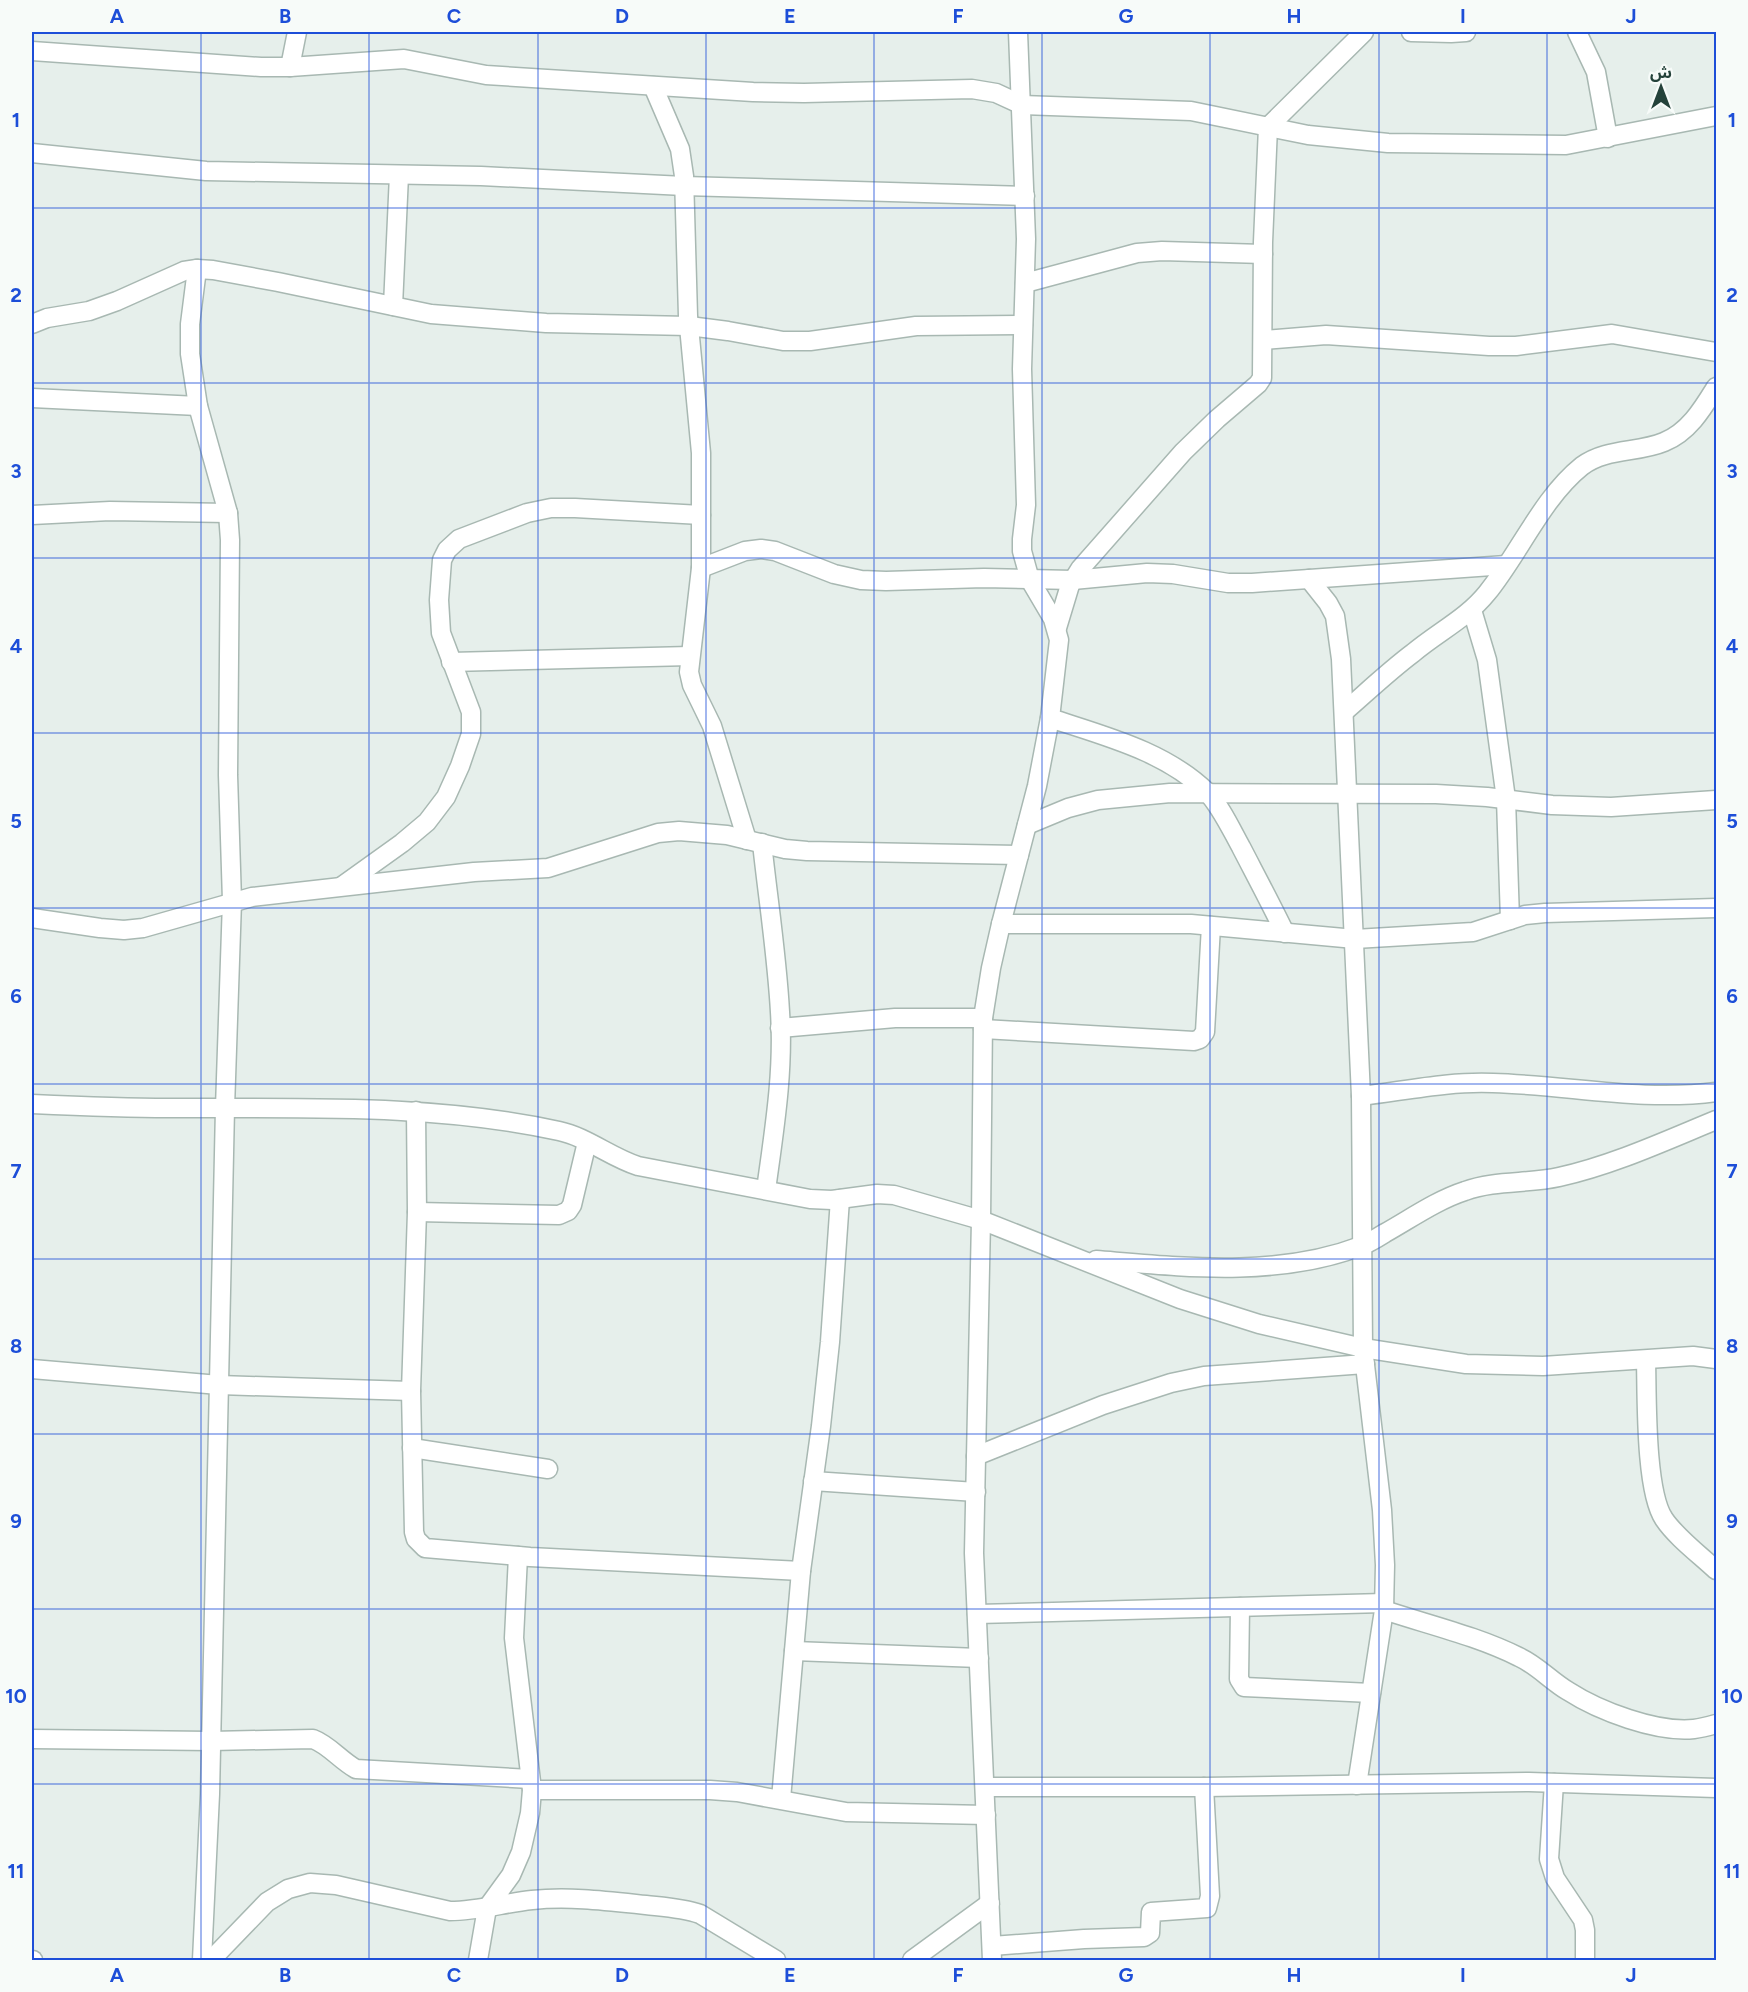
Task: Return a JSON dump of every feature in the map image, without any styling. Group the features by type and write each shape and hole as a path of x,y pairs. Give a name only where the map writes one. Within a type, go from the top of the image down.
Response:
{"street":[{"path":"290,67 297,32"},
{"path":"1018,32 1026,239 1022,369 1026,505 1022,552 1030,580 1057,628 1059,640 1050,718 1027,825 1000,924 983,1024 974,1553 992,1953 1144,1937 1150,1933 1151,1912 1207,1908 1210,1896 1204,1786"},
{"path":"1057,628 1070,585 1080,569 1184,452 1262,378 1263,254 1268,127 1364,32"},
{"path":"1411,32 1466,32"},
{"path":"1577,32 1596,72 1608,138"},
{"path":"32,51 261,67 404,59 486,75 804,93 972,89 996,93 1022,105 1181,110 1318,136 1388,143 1566,145 1716,116"},
{"path":"653,86 680,149 684,186 689,326 701,453 701,568 689,672 692,685 712,726 754,841 776,966 780,1028 777,1103 766,1190"},
{"path":"32,153 206,171 481,176 684,186 1025,196"},
{"path":"393,306 399,175"},
{"path":"1025,283 1137,253 1162,251 1263,254"},
{"path":"197,269 190,324 190,354 198,406 228,513 230,540 228,775 232,901 225,1108 212,1741 202,1960"},
{"path":"32,324 47,318 98,308 184,271 197,269 278,282 431,314 546,323 689,326 783,341 810,341 916,326 1023,325"},
{"path":"1263,340 1326,335 1516,346 1612,334 1716,352"},
{"path":"1344,712 1413,652 1472,610 1488,592 1555,495 1581,467 1595,458 1664,442 1682,431 1698,416 1716,387"},
{"path":"32,398 198,406"},
{"path":"340,887 402,843 427,822 446,797 471,734 471,712 441,633 439,600 442,560 447,550 459,539 527,513 551,508 701,516"},
{"path":"32,515 110,511 228,513"},
{"path":"701,568 745,550 762,549 834,574 861,580 886,581 984,578 1073,580 1147,573 1173,574 1228,583 1252,583 1506,565"},
{"path":"1309,579 1329,603 1335,616 1341,659 1349,794 1361,1096 1364,1356 1382,1510 1385,1565 1384,1606 1357,1785"},
{"path":"1472,610 1487,660 1506,799 1510,920"},
{"path":"451,662 690,656"},
{"path":"1050,718 1130,745 1190,778 1208,793 1229,825 1285,933"},
{"path":"1027,825 1068,808 1098,800 1170,793 1436,794 1552,805 1611,807 1716,800"},
{"path":"32,918 100,928 124,930 143,928 252,897 474,872 548,868 658,832 678,831 727,835 785,849 807,851 1019,855"},
{"path":"1000,924 1211,926 1355,939 1473,932 1525,915 1545,913 1716,908"},
{"path":"780,1028 895,1018 1194,1041 1200,1039 1205,1032 1211,926"},
{"path":"1361,1096 1441,1086 1492,1083 1626,1094 1686,1096 1716,1092"},
{"path":"32,1104 126,1108 331,1108 416,1111 468,1116 561,1131 620,1160 638,1166 810,1199 840,1199 877,1194 894,1196 981,1220 1180,1299 1364,1356"},
{"path":"416,1111 417,1212 411,1391 414,1532 420,1545 425,1548 518,1556 801,1571"},
{"path":"1075,1258 1191,1268 1241,1267 1327,1257 1363,1246 1463,1191 1485,1185 1555,1178 1595,1169 1716,1120"},
{"path":"417,1212 560,1215 568,1211 572,1205 586,1142"},
{"path":"781,1799 801,1571 830,1342 840,1199"},
{"path":"976,1456 1103,1406 1171,1383 1204,1376 1364,1356 1543,1366 1693,1356 1716,1359"},
{"path":"1646,1360 1648,1428 1657,1504 1664,1519 1716,1570"},
{"path":"32,1369 219,1385 411,1391"},
{"path":"412,1448 548,1469"},
{"path":"813,1481 976,1492"},
{"path":"478,1960 487,1908 511,1875 521,1852 530,1813 531,1784 514,1638 518,1556"},
{"path":"977,1614 1240,1607 1384,1606 1521,1658 1569,1692 1595,1706 1644,1724 1668,1729 1694,1729 1716,1724"},
{"path":"1240,1607 1239,1679 1244,1687 1371,1693"},
{"path":"794,1651 979,1658"},
{"path":"32,1739 212,1741 313,1739 356,1769 531,1784 737,1792 781,1799 819,1809 846,1812 986,1815"},
{"path":"984,1787 1475,1782 1716,1788"},
{"path":"1554,1783 1549,1860 1555,1878 1583,1920 1585,1960"},
{"path":"211,1960 267,1902 288,1889 310,1883 336,1885 450,1911 466,1911 532,1900 568,1898 688,1910 700,1914 776,1960"},
{"path":"912,1960 990,1904"}]}
